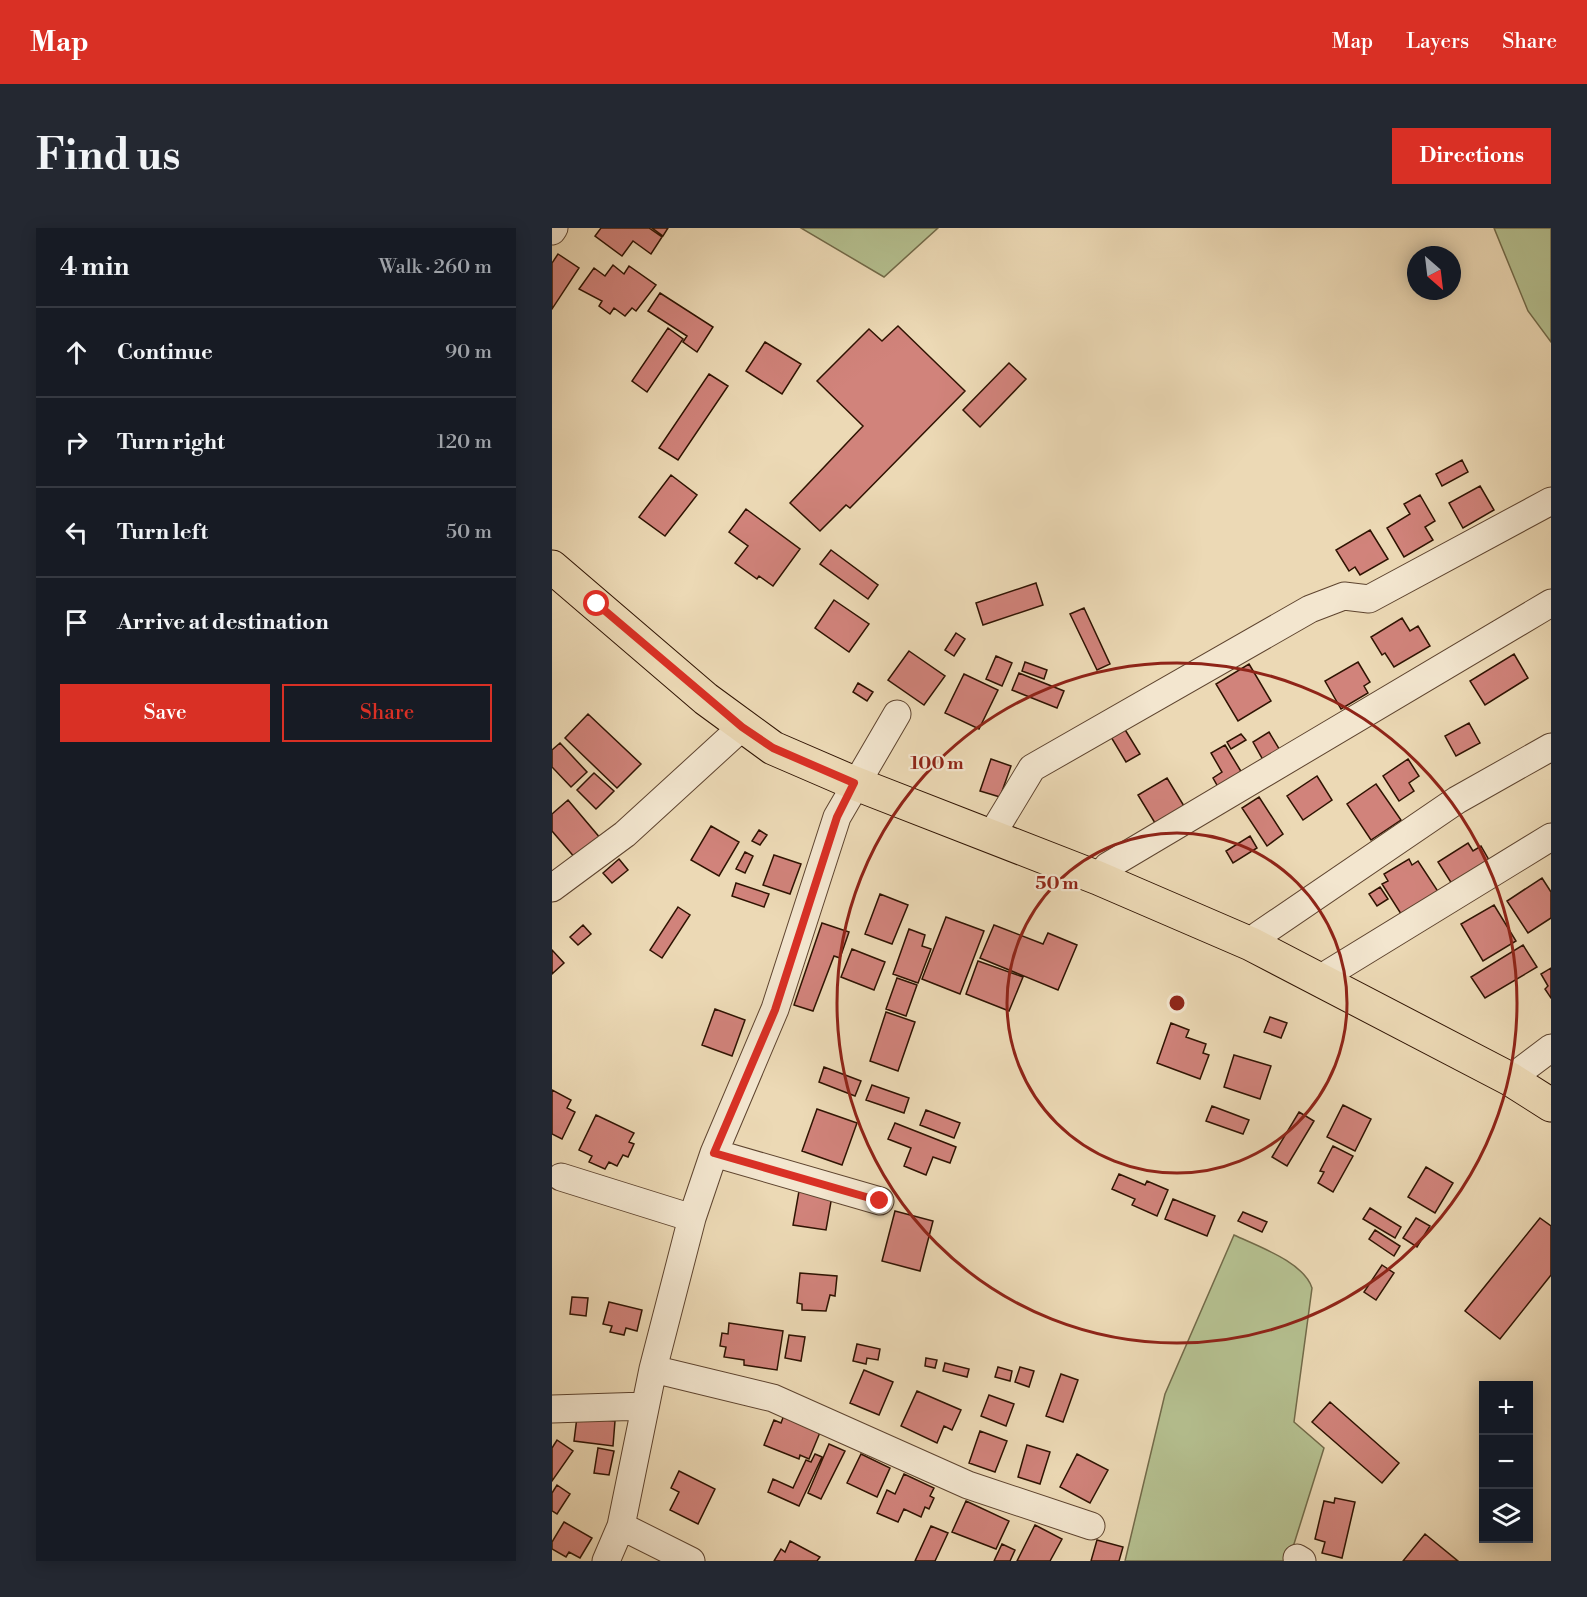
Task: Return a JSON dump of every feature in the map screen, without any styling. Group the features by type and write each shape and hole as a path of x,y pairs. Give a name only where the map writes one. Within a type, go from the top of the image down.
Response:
{"main road":[{"path":"552,567 742,727 773,748 854,783 1098,878 1251,944 1321,978 1510,1079 1551,1105"}],"street":[{"path":"991,836 1032,768 1310,609 1344,596 1369,599 1551,501"},
{"path":"1098,878 1108,866 1551,603"},
{"path":"606,1561 621,1526 653,1369 692,1218 714,1153 775,1010 837,817 854,783 897,714"},
{"path":"552,888 625,834 742,727"},
{"path":"1251,944 1259,935 1457,800 1551,747"},
{"path":"1321,978 1551,837"},
{"path":"1510,1079 1551,1048"},
{"path":"714,1153 880,1201"},
{"path":"561,1177 692,1218"},
{"path":"653,1369 773,1398 969,1485 1091,1526"},
{"path":"552,1409 645,1406"},
{"path":"621,1526 691,1561"}],"green space":[{"path":"801,228 938,228 884,277"},
{"path":"1494,228 1551,228 1551,342 1528,311"},
{"path":"1234,1235 1290,1263 1300,1270 1312,1288 1294,1422 1324,1448 1294,1544 1284,1561 1125,1561 1165,1394"}],"building":[{"path":"601,228 649,228 662,237 651,254 633,241 622,256 595,236"},
{"path":"652,228 668,228 663,236"},
{"path":"558,254 579,268 552,309 552,263"},
{"path":"613,265 624,274 629,266 656,285 636,311 632,308 625,316 614,308 610,314 599,306 602,301 579,289 594,268 605,276"},
{"path":"660,293 713,327 697,352 683,342 687,336 648,311"},
{"path":"898,326 965,391 850,508 846,505 820,531 790,503 863,426 817,381 869,329 882,341"},
{"path":"668,328 683,339 647,392 632,381"},
{"path":"765,342 801,364 782,394 746,371"},
{"path":"1009,363 1026,379 980,427 963,410"},
{"path":"709,374 728,386 678,460 659,448"},
{"path":"1462,460 1468,472 1442,486 1436,474"},
{"path":"671,475 697,495 665,536 639,517"},
{"path":"1480,486 1494,510 1463,528 1449,503"},
{"path":"1420,495 1435,521 1425,527 1433,540 1404,557 1387,528 1410,514 1404,504"},
{"path":"746,509 800,549 773,586 759,576 757,579 735,563 748,546 729,532"},
{"path":"1370,530 1388,559 1360,575 1355,567 1349,571 1336,550"},
{"path":"831,550 878,585 868,599 820,564"},
{"path":"1036,583 1043,605 983,625 976,603"},
{"path":"834,600 869,624 849,652 815,628"},
{"path":"1084,608 1110,664 1097,670 1070,614"},
{"path":"1402,618 1410,631 1418,626 1430,646 1394,667 1385,653 1382,655 1371,637"},
{"path":"956,633 965,639 954,656 945,650"},
{"path":"909,651 945,676 924,705 888,680"},
{"path":"1514,654 1528,678 1485,705 1470,681"},
{"path":"996,656 1012,663 1002,686 986,679"},
{"path":"1025,662 1047,670 1044,679 1022,671"},
{"path":"1358,662 1370,682 1364,686 1368,693 1341,709 1325,681"},
{"path":"1249,664 1271,701 1238,721 1216,684"},
{"path":"1019,673 1064,691 1057,708 1012,690"},
{"path":"964,674 998,690 979,729 945,713"},
{"path":"858,683 873,692 867,701 853,692"},
{"path":"588,714 641,764 617,788 565,738"},
{"path":"1469,723 1480,743 1456,756 1445,736"},
{"path":"1124,728 1140,754 1126,762 1111,737"},
{"path":"1269,732 1284,757 1267,767 1253,742"},
{"path":"1241,734 1246,740 1231,749 1227,742"},
{"path":"560,743 587,772 571,787 552,767 552,750"},
{"path":"1225,745 1242,773 1222,794 1213,778 1222,772 1211,753"},
{"path":"991,759 1011,766 1000,797 980,791"},
{"path":"1408,759 1419,776 1409,783 1414,791 1399,801 1383,776"},
{"path":"594,773 614,791 596,809 577,790"},
{"path":"1317,776 1332,800 1303,820 1287,796"},
{"path":"1167,778 1184,806 1155,823 1138,795"},
{"path":"1376,784 1401,820 1371,840 1347,804"},
{"path":"1259,797 1283,834 1267,846 1242,808"},
{"path":"568,800 601,839 576,859 552,831 552,814"},
{"path":"711,826 739,842 719,876 691,860"},
{"path":"759,830 767,835 760,845 752,841"},
{"path":"1250,836 1257,848 1233,863 1226,851"},
{"path":"1468,843 1473,851 1481,846 1489,860 1452,884 1438,862"},
{"path":"745,852 753,856 745,873 736,869"},
{"path":"774,855 801,864 790,894 763,885"},
{"path":"619,859 628,870 612,883 603,873"},
{"path":"1409,859 1412,865 1418,861 1439,893 1403,917 1382,884 1388,881 1384,874"},
{"path":"1542,878 1551,892 1551,918 1528,933 1507,901"},
{"path":"736,883 769,894 764,907 732,896"},
{"path":"1380,887 1388,899 1377,906 1369,894"},
{"path":"880,894 908,905 892,944 865,934"},
{"path":"1494,905 1516,941 1483,961 1461,924"},
{"path":"678,907 690,915 662,958 650,950"},
{"path":"946,917 984,931 960,994 922,979"},
{"path":"822,923 849,932 840,958 834,956 813,1011 794,1005"},
{"path":"583,925 591,934 578,945 570,937"},
{"path":"994,925 1043,944 1048,933 1077,945 1058,990 980,958"},
{"path":"909,929 925,935 922,946 931,949 918,983 893,974"},
{"path":"1523,945 1537,967 1485,998 1471,977"},
{"path":"852,949 885,962 874,990 841,977"},
{"path":"552,950 564,963 552,974"},
{"path":"978,961 1023,977 1009,1011 966,994"},
{"path":"1551,968 1551,998 1545,989 1548,986 1541,974"},
{"path":"897,978 917,985 906,1016 886,1009"},
{"path":"715,1009 745,1020 732,1056 702,1045"},
{"path":"886,1012 915,1022 898,1071 870,1061"},
{"path":"1270,1017 1287,1023 1281,1038 1264,1032"},
{"path":"1171,1023 1189,1030 1186,1037 1206,1044 1203,1053 1209,1055 1200,1079 1157,1063"},
{"path":"1234,1055 1271,1066 1260,1099 1224,1087"},
{"path":"824,1067 861,1081 855,1096 819,1082"},
{"path":"872,1085 909,1098 904,1113 866,1100"},
{"path":"552,1090 571,1100 567,1108 575,1112 562,1139 552,1134"},
{"path":"1343,1105 1371,1119 1355,1151 1327,1137"},
{"path":"1212,1106 1249,1120 1243,1134 1206,1121"},
{"path":"817,1109 857,1123 842,1165 802,1151"},
{"path":"926,1110 960,1123 954,1138 920,1125"},
{"path":"1299,1112 1314,1121 1287,1166 1272,1157"},
{"path":"596,1115 634,1133 629,1142 634,1144 628,1157 623,1155 617,1166 609,1162 605,1169 589,1162 592,1156 579,1150"},
{"path":"895,1123 956,1147 950,1163 933,1157 926,1175 904,1166 911,1148 888,1139"},
{"path":"1333,1146 1353,1156 1333,1192 1318,1183 1324,1172 1320,1171"},
{"path":"1426,1167 1453,1183 1435,1213 1408,1197"},
{"path":"1119,1174 1145,1185 1147,1181 1168,1190 1157,1216 1132,1205 1135,1199 1112,1189"},
{"path":"799,1191 832,1196 826,1230 793,1225"},
{"path":"1173,1199 1215,1216 1207,1236 1165,1219"},
{"path":"1370,1208 1401,1227 1395,1238 1363,1219"},
{"path":"895,1211 933,1221 920,1271 882,1261"},
{"path":"1243,1212 1267,1222 1262,1232 1238,1221"},
{"path":"1416,1218 1430,1226 1417,1247 1403,1238"},
{"path":"1540,1218 1551,1226 1551,1275 1500,1339 1465,1311"},
{"path":"1375,1230 1400,1246 1394,1256 1369,1239"},
{"path":"1382,1265 1394,1273 1376,1300 1364,1292"},
{"path":"800,1273 837,1276 835,1296 830,1295 826,1311 802,1310 802,1304 797,1303"},
{"path":"572,1297 588,1298 586,1316 570,1314"},
{"path":"609,1302 642,1310 637,1331 626,1328 624,1335 610,1332 612,1326 603,1324"},
{"path":"729,1323 783,1331 777,1370 744,1365 744,1360 724,1357 726,1347 720,1346 722,1333 728,1334"},
{"path":"789,1335 805,1337 801,1361 785,1358"},
{"path":"857,1344 880,1349 878,1360 867,1358 866,1364 853,1361"},
{"path":"926,1358 937,1360 935,1368 925,1366"},
{"path":"945,1363 969,1369 967,1377 943,1371"},
{"path":"998,1367 1012,1371 1010,1381 995,1377"},
{"path":"1020,1367 1034,1371 1029,1387 1015,1382"},
{"path":"864,1370 893,1382 879,1415 850,1403"},
{"path":"1061,1374 1078,1380 1063,1422 1046,1416"},
{"path":"917,1391 961,1410 952,1430 944,1426 937,1443 901,1426"},
{"path":"989,1395 1014,1404 1006,1426 981,1416"},
{"path":"1330,1402 1399,1463 1382,1483 1312,1422"},
{"path":"784,1415 821,1430 809,1459 800,1455 799,1459 764,1445 774,1420 781,1423"},
{"path":"577,1417 615,1421 613,1446 574,1441"},
{"path":"980,1431 1007,1441 995,1472 969,1463"},
{"path":"557,1440 573,1451 552,1481 552,1448"},
{"path":"829,1444 845,1451 821,1499 808,1493"},
{"path":"1027,1445 1050,1452 1040,1484 1018,1477"},
{"path":"598,1448 614,1451 609,1475 594,1473"},
{"path":"815,1454 822,1457 799,1506 768,1492 773,1479 793,1488 806,1460 811,1462"},
{"path":"861,1454 890,1468 877,1497 847,1483"},
{"path":"1077,1454 1108,1470 1090,1503 1060,1487"},
{"path":"679,1471 715,1489 698,1524 670,1510 679,1492 671,1488"},
{"path":"904,1474 934,1488 930,1496 934,1498 929,1509 925,1507 921,1517 904,1509 898,1522 877,1513 887,1490 895,1494"},
{"path":"557,1485 570,1494 557,1514 552,1511 552,1493"},
{"path":"1335,1498 1355,1502 1342,1558 1322,1553 1325,1542 1315,1539 1324,1501 1334,1503"},
{"path":"966,1501 1009,1521 996,1549 952,1532"},
{"path":"564,1522 592,1538 580,1558 569,1552 566,1557 552,1549 552,1542"},
{"path":"1035,1525 1062,1539 1050,1561 1017,1561"},
{"path":"931,1526 948,1533 935,1561 915,1561"},
{"path":"1425,1534 1458,1561 1403,1561"},
{"path":"1097,1540 1123,1547 1119,1561 1091,1561"},
{"path":"790,1541 820,1557 817,1561 774,1561 781,1549 785,1552"},
{"path":"1002,1544 1015,1550 1010,1561 994,1561"}],"route":[{"path":"597,604 706,699 742,727 773,748 854,783 837,817 775,1010 714,1153 880,1201"}]}
